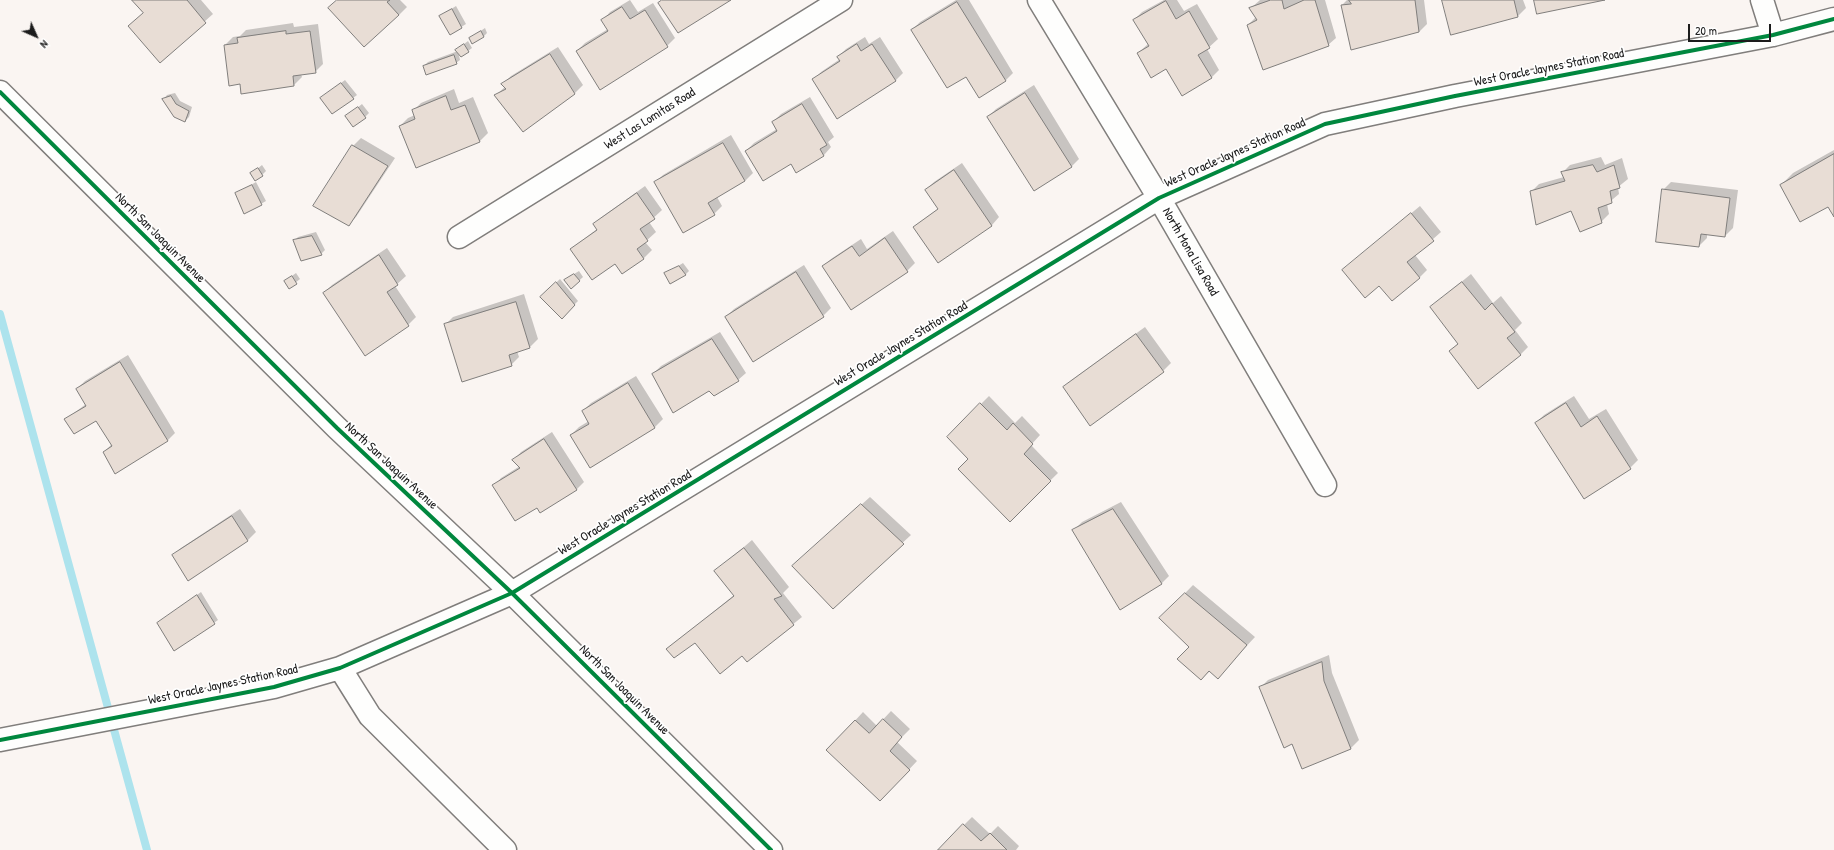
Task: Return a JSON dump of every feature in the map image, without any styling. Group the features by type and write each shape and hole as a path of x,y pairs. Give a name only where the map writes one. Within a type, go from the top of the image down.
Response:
{"street":[{"name":"West Las Lomitas Road","path":"459,238 841,0"},
{"name":"North Mona Lisa Road","path":"1039,0 1159,198 1325,485"},
{"path":"1762,0 1773,35"},
{"name":"West Oracle Jaynes Station Road","path":"0,740 274,687 340,668 512,593 1159,198 1325,124 1455,96 1773,35 1834,19"},
{"name":"North San Joaquin Avenue","path":"0,92 337,428 512,593 771,850"},
{"path":"340,668 370,716 505,850"}],"building":[{"path":"132,0 187,0 206,23 160,63 128,26 143,13"},
{"path":"337,0 390,0 387,2 399,15 364,47 328,8"},
{"path":"662,0 731,0 678,33 658,3"},
{"path":"1271,0 1282,0 1284,9 1304,0 1315,0 1329,46 1263,70 1247,25 1257,20 1249,8"},
{"path":"1349,0 1415,0 1419,32 1351,50 1341,5 1351,4"},
{"path":"1442,0 1514,0 1518,17 1451,35"},
{"path":"1534,0 1605,0 1537,14"},
{"path":"1166,1 1176,19 1189,11 1210,48 1198,55 1212,78 1182,96 1166,69 1151,78 1137,53 1149,46 1133,20"},
{"path":"957,2 1006,81 979,98 966,77 947,88 911,30"},
{"path":"622,7 630,19 645,10 668,47 600,90 576,51 608,31 601,20"},
{"path":"452,9 462,28 450,35 439,16"},
{"path":"286,31 286,34 310,31 316,73 293,76 294,86 241,94 240,84 229,86 224,45 238,43 237,38"},
{"path":"481,31 484,37 472,44 469,38"},
{"path":"464,44 469,52 461,57 455,50"},
{"path":"857,44 861,51 872,44 896,81 837,119 812,79 840,61 837,57"},
{"path":"550,54 575,94 523,132 494,95 506,89 501,84"},
{"path":"454,55 457,64 426,75 423,66"},
{"path":"341,83 354,99 332,114 320,98"},
{"path":"1025,93 1072,167 1034,191 987,117"},
{"path":"171,96 176,104 189,111 185,122 174,117 162,99"},
{"path":"446,96 451,110 465,105 480,142 416,168 399,126 415,119 412,110"},
{"path":"802,104 827,145 820,149 824,156 796,173 791,164 763,181 745,151 777,131 772,122"},
{"path":"358,107 366,118 353,127 345,116"},
{"path":"723,143 745,181 708,203 715,215 683,233 654,182"},
{"path":"352,145 388,166 349,226 313,206"},
{"path":"1834,154 1834,217 1828,207 1800,222 1780,185"},
{"path":"1593,165 1597,172 1614,165 1620,188 1610,191 1612,203 1598,208 1602,223 1580,232 1571,211 1536,225 1530,191 1565,181 1561,172"},
{"path":"258,168 263,176 255,181 250,173"},
{"path":"954,170 992,226 938,263 913,227 938,209 925,190"},
{"path":"252,185 262,205 244,214 235,193"},
{"path":"1662,189 1730,198 1725,237 1701,234 1699,247 1656,242"},
{"path":"637,193 655,219 640,229 648,241 637,249 644,259 622,274 615,264 592,280 570,249 597,230 593,224"},
{"path":"1411,213 1434,241 1407,262 1420,278 1392,301 1379,286 1365,298 1342,270"},
{"path":"312,236 322,255 301,261 293,240"},
{"path":"885,238 908,272 851,310 822,266 852,246 859,256"},
{"path":"379,255 398,285 387,292 409,326 365,356 323,293"},
{"path":"679,266 686,275 670,284 664,273"},
{"path":"796,272 824,317 753,362 725,317"},
{"path":"574,274 580,281 571,289 564,280"},
{"path":"292,276 297,284 289,289 284,281"},
{"path":"556,282 575,305 562,319 540,297"},
{"path":"1462,282 1485,310 1492,303 1515,332 1507,338 1521,355 1478,389 1449,351 1458,344 1430,307"},
{"path":"516,302 530,348 509,355 512,366 462,382 444,324"},
{"path":"1136,334 1164,372 1090,426 1063,387"},
{"path":"712,339 739,381 714,396 709,391 673,413 652,374"},
{"path":"120,362 168,441 115,474 103,452 112,446 96,421 74,434 64,419 86,406 76,389"},
{"path":"628,383 655,428 590,468 570,435 589,424 582,411"},
{"path":"980,403 1007,430 1013,423 1033,444 1024,454 1051,481 1010,522 958,469 968,459 947,437"},
{"path":"1566,403 1581,427 1597,416 1631,469 1584,499 1535,423"},
{"path":"544,439 577,490 540,513 537,508 515,521 492,485 520,468 512,460"},
{"path":"861,504 904,544 833,609 792,566"},
{"path":"1113,509 1162,584 1120,610 1072,530"},
{"path":"232,516 248,541 188,581 172,555"},
{"path":"744,548 782,596 774,599 794,625 747,662 742,656 720,674 695,643 674,658 666,649 734,596 714,571"},
{"path":"1185,593 1247,645 1218,679 1209,671 1201,680 1177,659 1189,647 1159,618"},
{"path":"197,595 215,624 174,651 157,623"},
{"path":"1322,662 1324,681 1351,749 1302,769 1292,744 1284,748 1259,687"},
{"path":"883,719 902,737 890,751 910,770 880,801 826,750 855,720 869,733"},
{"path":"963,824 981,841 990,833 1007,850 938,850"}],"waterway":[{"path":"0,314 147,850"}],"cycle path":[{"path":"0,740 274,687 340,668 512,593 1159,198 1325,124 1455,96 1773,35 1834,19"},
{"path":"0,92 337,428 512,593 771,850"}]}
